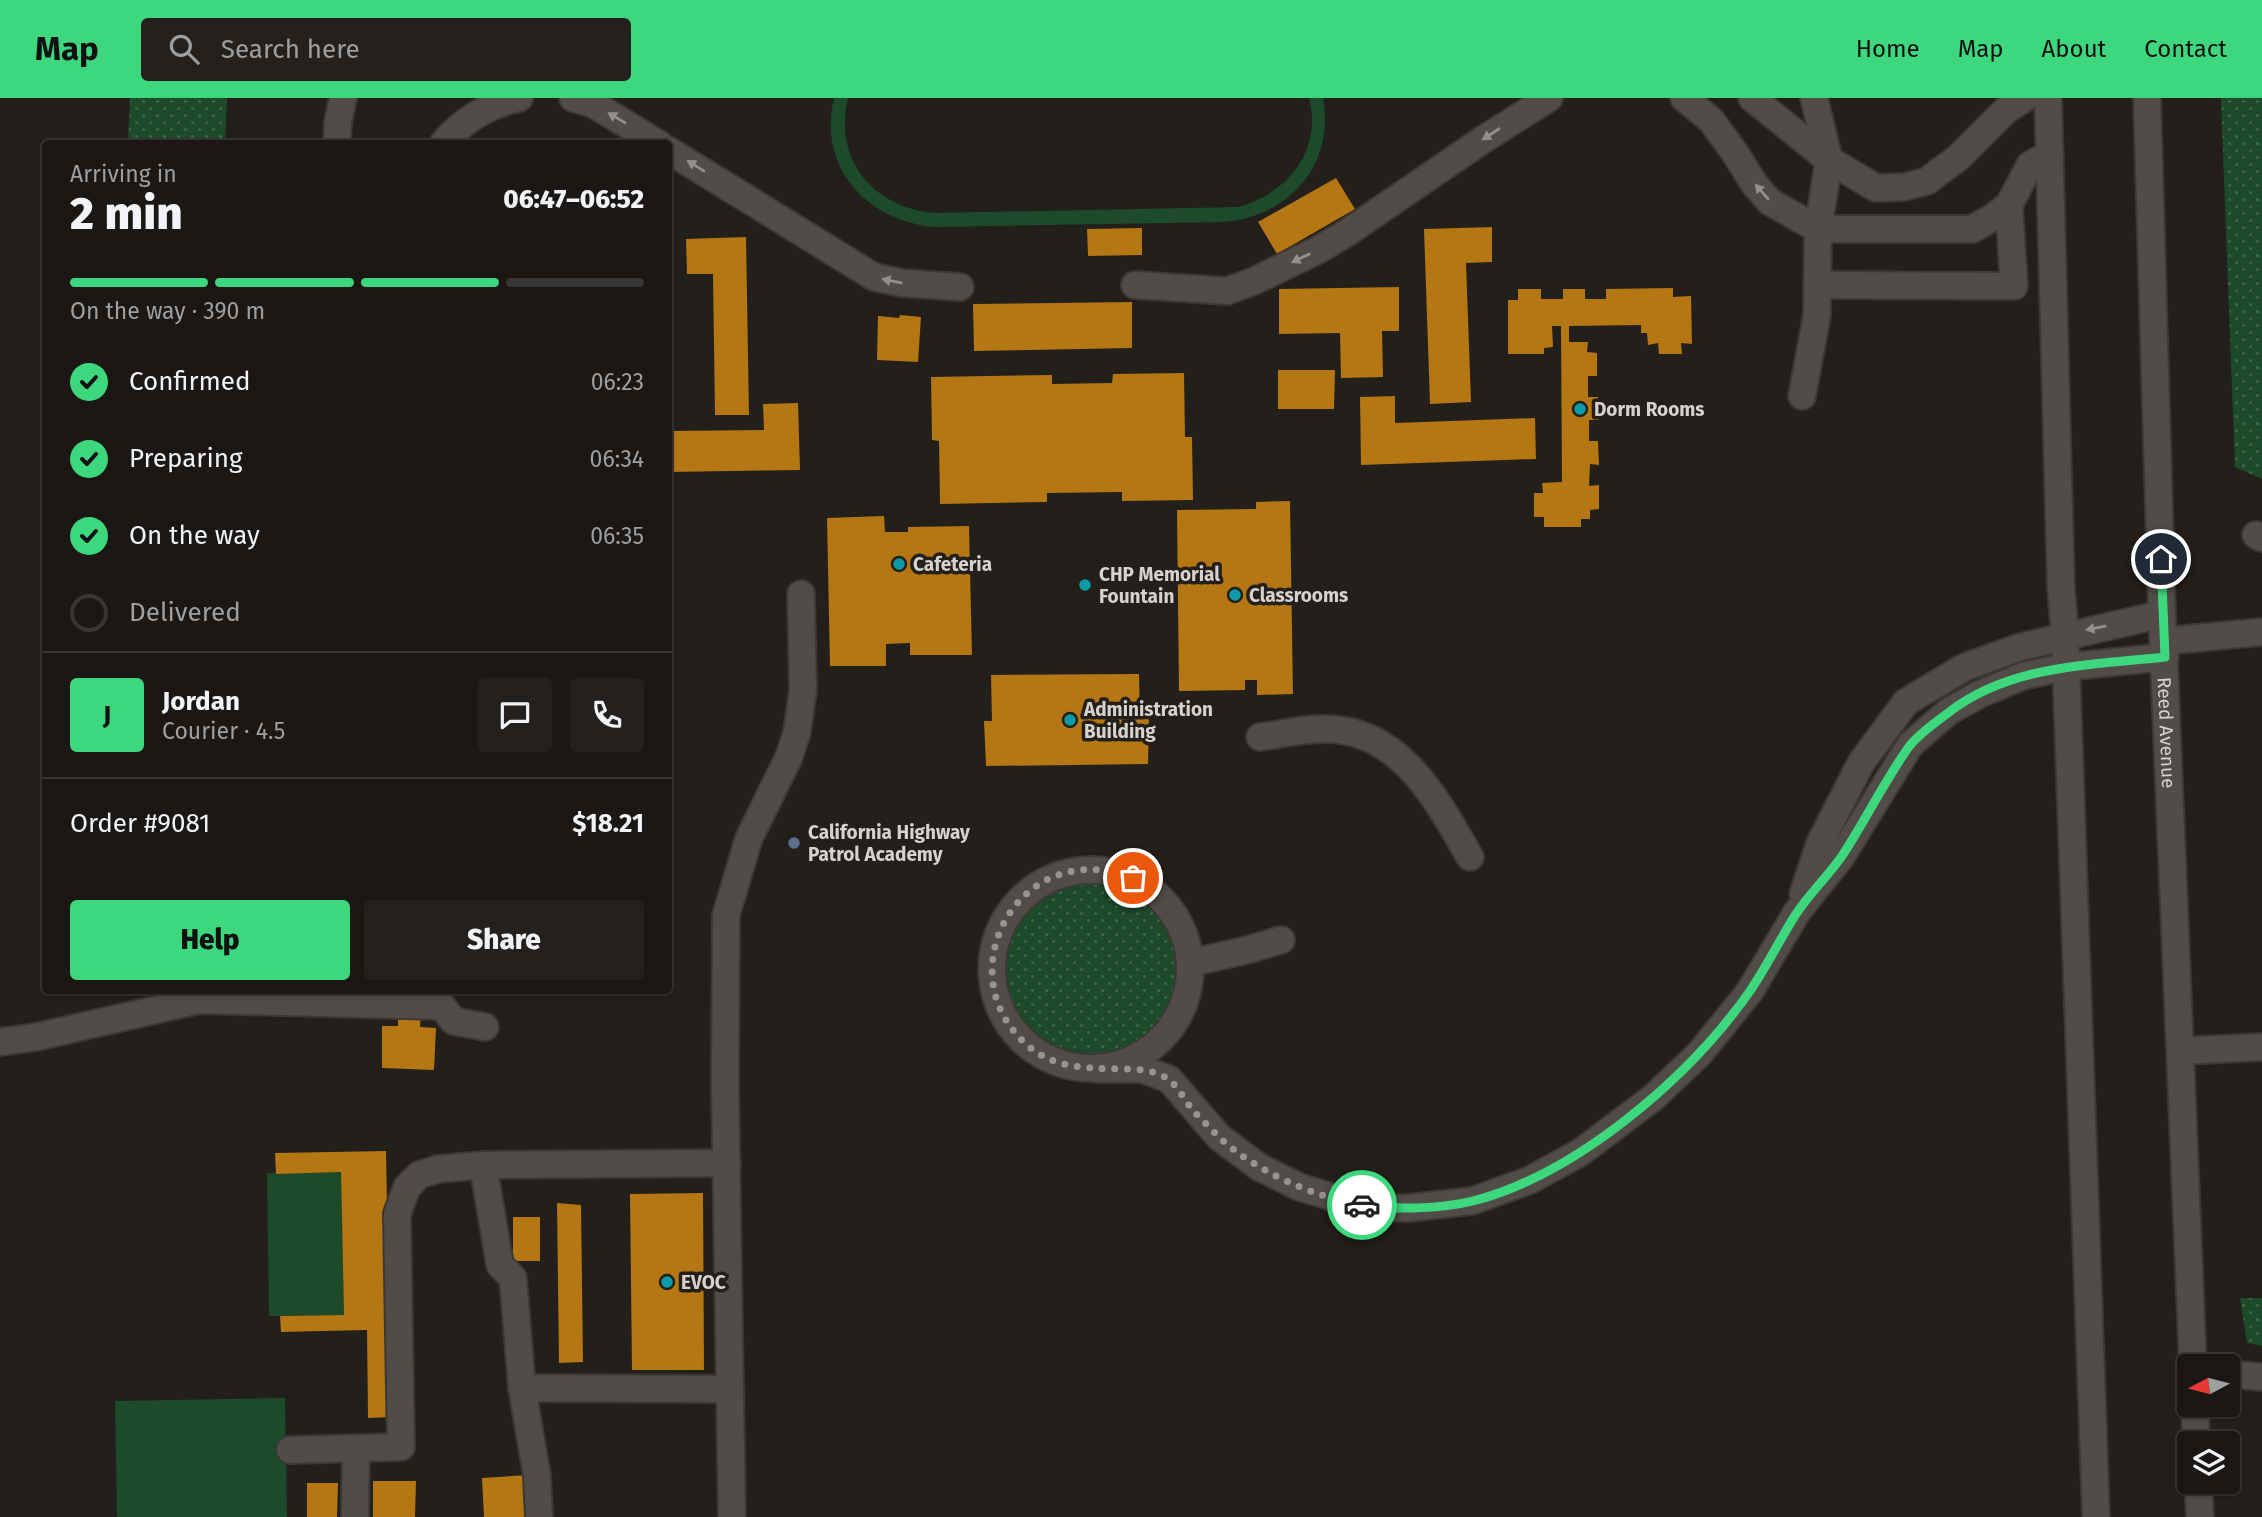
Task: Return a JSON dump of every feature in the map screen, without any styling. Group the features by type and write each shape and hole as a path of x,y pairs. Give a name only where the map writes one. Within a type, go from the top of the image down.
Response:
{"street":[{"path":"337,140 343,98"},
{"path":"446,140 451,133 487,108 519,98"},
{"path":"573,98 593,104 652,140"},
{"path":"1135,285 1227,290 1254,281 1345,234 1549,98"},
{"path":"1684,98 1711,120 1755,185 1770,202 1818,229 1972,229 2009,205 2030,165 2050,154"},
{"path":"1752,98 1829,160 1876,188 1904,187 1927,181 1959,157 2006,110 2025,98"},
{"path":"1802,396 1817,315 1818,229 1829,160 1814,98"},
{"path":"2048,98 2061,588 2065,635 2096,1517"},
{"name":"Reed Avenue","path":"2147,98 2162,614 2192,1354"},
{"path":"672,151 874,277 902,284 960,287"},
{"path":"1817,285 2014,286 2009,205"},
{"path":"732,1517 725,1046 726,915 749,838 789,757 797,732 803,690 800,594"},
{"path":"1797,912 1820,843 1861,763 1906,702 1965,667 2021,647 2162,614"},
{"path":"1168,1079 1167,1047 1188,991 1191,963 1185,937 1173,912 1148,887 1116,872 1098,869 1063,873 1031,889 1018,901 999,932 994,949 993,983 1002,1014 1022,1041 1049,1059 1064,1065 1096,1069 1142,1069 1168,1079 1219,1138 1259,1167 1299,1187 1352,1203 1380,1208 1409,1208 1472,1201 1530,1180 1581,1152 1654,1097 1700,1053 1750,991 1797,912 1841,857 1910,745 1950,711 1980,694 2023,676 2262,632"},
{"path":"1260,737 1324,729 1369,737 1385,746 1399,756 1425,785 1470,857"},
{"path":"1191,963 1280,940"},
{"path":"0,1042 36,1037 199,1000 442,1006 453,1021 485,1027"},
{"path":"1096,1069 1121,1064 1144,1054 1163,1038 1178,1017"},
{"path":"2180,1051 2262,1047"},
{"path":"290,1450 401,1447 397,1214 407,1187 419,1175 438,1169 483,1165 727,1163"},
{"path":"483,1165 500,1265 513,1278 522,1388 537,1476 539,1517"},
{"path":"2240,1375 2262,1377"},
{"path":"522,1388 730,1389"},
{"path":"355,1517 356,1449"},
{"path":"2198,1494 2200,1517"}],"green space":[{"path":"130,98 227,98 225,140 128,140"},
{"path":"834,98 848,98 845,121 847,141 853,160 863,177 877,191 894,202 935,213 1238,207 1272,192 1286,181 1297,167 1311,136 1309,98 1323,98 1325,122 1322,145 1303,183 1269,210 1248,218 1224,222 935,227 911,223 889,214 869,202 853,187 841,168 833,147 831,123"},
{"path":"2221,98 2262,98 2262,479 2235,467"},
{"path":"1093,881 1126,887 1155,906 1174,935 1180,968 1174,1001 1155,1030 1126,1049 1093,1055 1060,1049 1031,1030 1012,1001 1006,968 1012,935 1031,906 1060,887"},
{"path":"341,1172 344,1315 269,1316 267,1173"},
{"path":"2240,1298 2262,1298 2262,1346 2247,1343"},
{"path":"285,1398 287,1517 117,1517 115,1401"}],"building":[{"path":"1336,178 1355,209 1277,254 1258,222"},
{"path":"1492,227 1492,262 1466,263 1471,402 1430,404 1424,229"},
{"path":"1142,228 1142,255 1088,256 1087,229"},
{"path":"746,237 749,415 715,415 713,274 687,274 686,239"},
{"path":"1399,287 1399,331 1382,331 1383,377 1341,378 1340,333 1279,334 1279,289"},
{"name":"Dorm Rooms","path":"1673,288 1673,297 1691,296 1692,344 1681,343 1682,354 1659,354 1658,343 1648,345 1647,333 1641,333 1641,325 1569,326 1569,342 1588,342 1587,352 1597,353 1597,376 1588,376 1588,397 1598,397 1599,420 1589,420 1589,441 1598,441 1599,465 1590,464 1589,486 1599,485 1599,509 1590,510 1590,519 1581,519 1581,527 1544,527 1544,517 1534,517 1534,493 1543,493 1542,483 1562,482 1561,326 1552,326 1553,347 1544,348 1544,354 1508,354 1508,300 1518,300 1518,289 1541,289 1541,299 1563,299 1563,289 1585,289 1585,299 1606,299 1606,289"},
{"path":"1132,302 1132,348 974,351 973,304"},
{"path":"900,315 921,317 918,362 877,360 878,316 899,318"},
{"path":"1278,370 1335,370 1334,409 1278,409"},
{"path":"1184,373 1185,437 1192,437 1193,500 1122,501 1122,492 1047,493 1047,502 940,504 939,441 932,440 931,377 1052,375 1052,384 1112,383 1113,374"},
{"path":"1395,396 1395,423 1535,418 1536,459 1361,465 1360,397"},
{"path":"798,403 800,470 672,472 672,431 764,430 763,404"},
{"name":"Classrooms","path":"1290,501 1293,694 1257,695 1257,680 1245,680 1245,690 1179,691 1177,510 1256,509 1256,502"},
{"name":"Cafeteria","path":"884,516 885,532 908,532 908,527 969,526 972,655 910,655 910,643 886,644 886,666 830,666 827,518"},
{"name":"Administration Building","path":"1139,674 1140,718 1149,719 1148,764 986,766 984,721 992,721 991,675"},
{"path":"398,1012 421,1013 420,1027 436,1028 434,1070 382,1068 382,1026 398,1026"},
{"path":"386,1151 391,1417 368,1418 367,1330 281,1332 280,1316 344,1315 341,1172 276,1174 275,1153"},
{"name":"EVOC","path":"703,1193 704,1370 632,1370 630,1194"},
{"path":"557,1203 581,1205 583,1362 559,1363"},
{"path":"513,1217 540,1217 540,1261 513,1261"},
{"path":"528,1475 530,1517 484,1517 482,1478"},
{"path":"373,1481 416,1481 415,1517 373,1517"},
{"path":"307,1483 338,1483 337,1517 307,1517"}],"way so far":[{"path":"1133,878 1098,869 1063,873 1031,889 1018,901 999,932 992,967 996,999 1011,1028 1034,1051 1064,1065 1080,1068 1142,1069 1168,1079 1219,1138 1259,1167 1299,1187 1362,1205"}],"place":[{"name":"Dorm Rooms","path":"1580,409"},
{"name":"Cafeteria","path":"899,564"},
{"name":"CHP Memorial Fountain","path":"1085,585"},
{"name":"Classrooms","path":"1235,595"},
{"name":"Administration Building","path":"1070,720"},
{"name":"California Highway Patrol Academy","path":"794,843"},
{"name":"EVOC","path":"667,1282"}],"route":[{"path":"1362,1205 1409,1208 1472,1201 1530,1180 1581,1152 1654,1097 1700,1053 1750,991 1797,912 1841,857 1910,745 1950,711 1980,694 2023,676 2065,667 2165,657 2161,559"}]}
